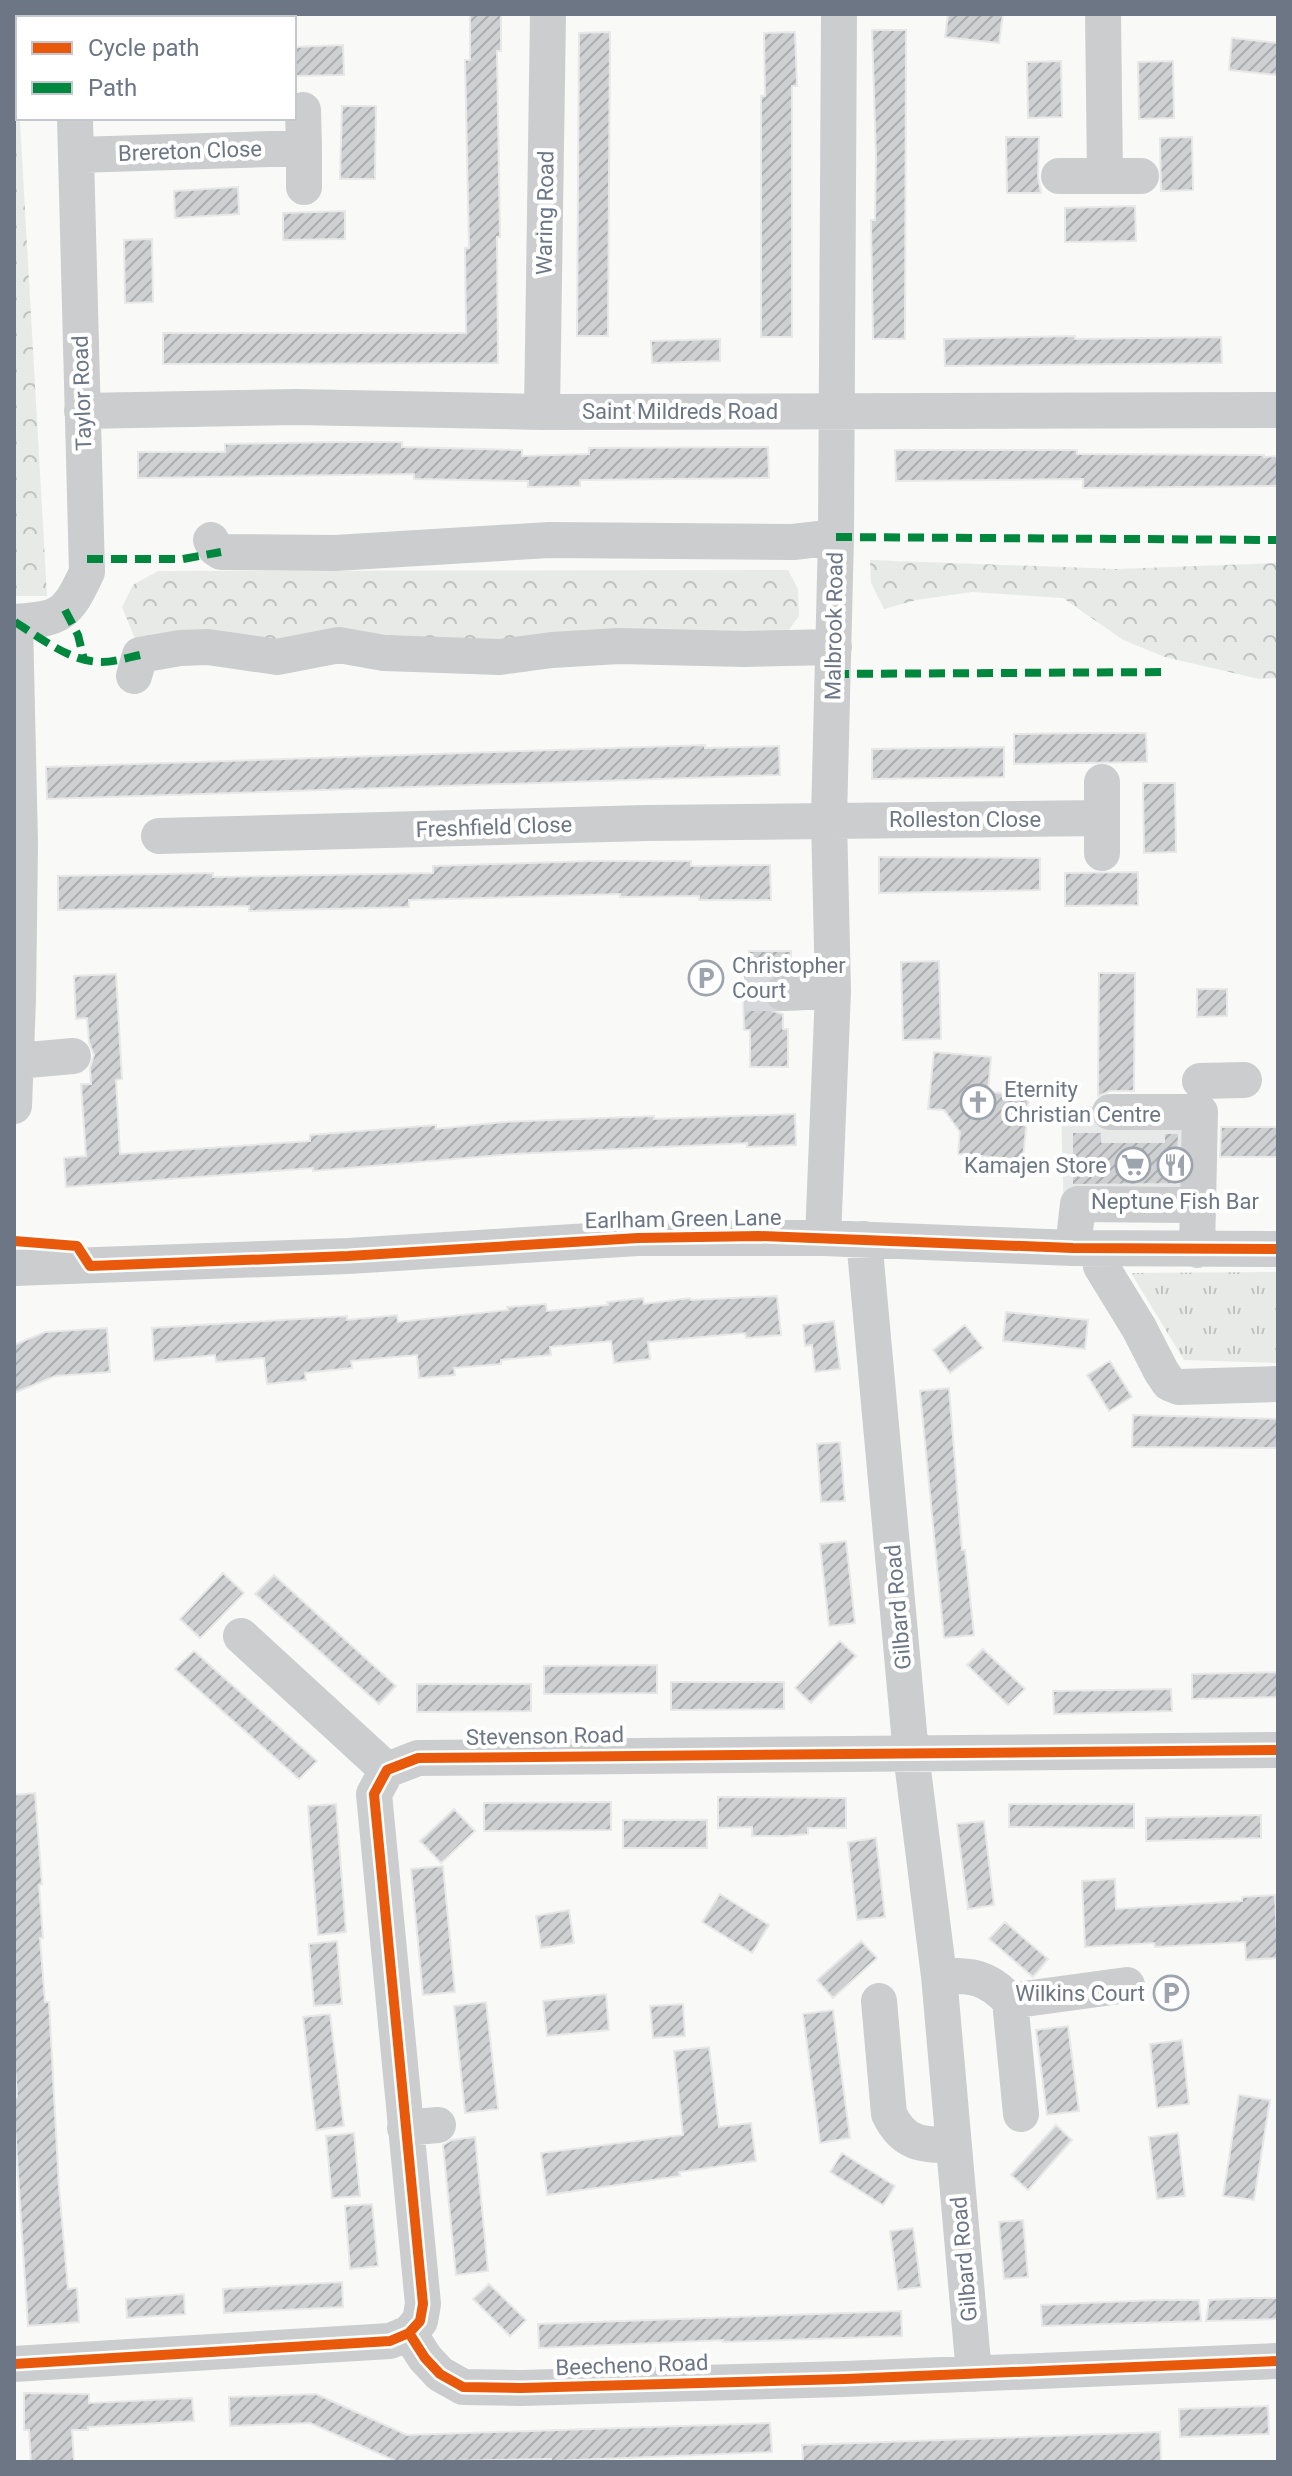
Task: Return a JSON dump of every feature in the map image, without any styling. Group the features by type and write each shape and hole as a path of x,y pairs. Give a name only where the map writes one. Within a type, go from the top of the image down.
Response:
{"street":[{"name":"Waring Road","path":"542,412 548,14"},
{"name":"Malbrook Road","path":"823,1238 833,991 829,819 836,537 839,14"},
{"path":"1103,14 1105,176"},
{"path":"303,110 304,187"},
{"name":"Taylor Road","path":"14,622 49,619 65,610 74,601 87,572 75,120"},
{"name":"Brereton Close","path":"76,155 304,148"},
{"path":"1059,176 1141,176"},
{"name":"Saint Mildreds Road","path":"82,411 296,407 542,412 1278,410"},
{"path":"211,540 221,552 319,553 549,540 793,542 836,537"},
{"path":"14,622 20,843 14,1106"},
{"path":"134,676 140,655 180,648 208,647 277,657 339,645 384,653 500,657 619,646 715,649 834,647"},
{"name":"Rolleston Close","path":"829,819 1102,835 1102,782"},
{"name":"Freshfield Close","path":"159,836 829,819"},
{"path":"783,993 833,991"},
{"path":"17,1061 73,1056"},
{"path":"1110,1112 1200,1112 1197,1250"},
{"path":"1197,1210 1184,1205 1078,1204 1085,1248 1101,1266 1169,1383 1179,1387 1278,1384"},
{"name":"Earlham Green Lane","path":"14,1268 348,1256 638,1238 823,1238 1085,1248 1278,1249"},
{"name":"Gilbard Road","path":"864,1239 911,1754 939,1976 974,2374"},
{"path":"14,2364 390,2341 409,2333 420,2321 423,2304 422,2127 374,1794 387,1770 241,1636"},
{"name":"Stevenson Road","path":"387,1770 418,1758 1278,1750"},
{"path":"939,1976 982,1979 997,1987 1010,2001 1021,2114"},
{"path":"1010,2001 1127,1985"},
{"path":"879,2001 889,2114 896,2128 907,2140 954,2145"},
{"name":"Beecheno Road","path":"409,2333 440,2374 463,2387 521,2388 974,2374 1278,2361"}],"shaded area":[{"path":"1061,1106 1189,1108 1215,1222 1064,1217"}],"green space":[{"path":"14,17 16,120 20,120 47,596 14,596"},
{"path":"870,560 1117,569 1278,563 1278,678 1259,679 1165,657 1123,640 1063,598 972,592 916,600 884,609 871,583"},
{"path":"788,570 798,589 799,616 788,631 759,640 136,641 122,607 133,585 158,571"},
{"path":"1278,1272 1278,1363 1184,1360 1131,1273"}],"building":[{"path":"470,14 501,14 501,51 497,51 500,237 497,237 498,363 163,364 163,333 466,333 465,248 469,248 465,60 470,60"},
{"path":"948,14 1003,14 999,43 945,37"},
{"path":"872,30 906,30 905,339 873,339 871,220 875,220 876,157"},
{"path":"610,32 608,336 577,336 579,33"},
{"path":"795,32 797,86 792,86 792,337 761,337 764,33"},
{"path":"1232,38 1278,43 1278,75 1229,70"},
{"path":"343,45 344,75 296,76 296,47"},
{"path":"1061,61 1062,117 1028,118 1027,62"},
{"path":"1173,61 1174,118 1139,119 1138,62"},
{"path":"342,106 376,106 375,179 340,179"},
{"path":"1006,137 1039,137 1038,177 1041,193 1007,193"},
{"path":"1192,137 1193,190 1161,191 1160,138"},
{"path":"238,187 239,214 175,218 174,191"},
{"path":"1135,206 1136,241 1065,242 1065,208"},
{"path":"345,211 345,239 283,240 283,213"},
{"path":"152,239 153,302 125,303 124,240"},
{"path":"1075,336 1075,339 1221,337 1222,363 945,366 944,339"},
{"path":"720,339 720,361 652,363 651,341"},
{"path":"402,442 402,447 522,450 522,456 589,454 589,448 768,447 769,478 580,480 580,486 528,487 528,481 414,479 414,474 138,478 138,452 225,452 225,444"},
{"path":"895,450 1077,450 1077,454 1278,456 1278,486 1083,488 1083,479 896,481"},
{"path":"1146,733 1147,762 1014,764 1014,734"},
{"path":"705,745 705,748 779,746 780,775 47,799 46,767"},
{"path":"1004,747 1004,777 872,779 872,749"},
{"path":"1143,783 1175,783 1176,852 1144,853"},
{"path":"879,857 1040,858 1040,890 879,893"},
{"path":"691,861 691,866 770,865 771,900 699,900 699,896 620,897 620,894 409,900 409,907 249,911 249,906 58,910 58,876 433,873 433,866"},
{"path":"1138,872 1138,905 1065,906 1065,873"},
{"path":"749,951 791,951 791,972 771,976 762,993 766,1005 783,1014 783,1029 788,1029 788,1067 750,1067 750,1030 744,1030 743,987 749,987"},
{"path":"939,961 941,1039 903,1040 901,962"},
{"path":"1099,973 1135,973 1134,1091 1110,1091 1098,1096"},
{"path":"116,974 122,1079 116,1080 120,1154 310,1141 310,1135 436,1125 436,1129 504,1122 795,1114 796,1145 747,1147 747,1143 513,1154 66,1187 64,1158 86,1156 81,1084 91,1084 90,1068 94,1055 89,1042 87,1018 76,1019 74,976"},
{"path":"1197,989 1227,989 1227,1016 1197,1017"},
{"name":"Eternity Christian Centre","path":"934,1052 991,1057 988,1092 1029,1095 1023,1160 958,1154 960,1132 944,1110 928,1109"},
{"path":"1221,1127 1278,1127 1278,1157 1220,1157"},
{"path":"1072,1132 1102,1132 1102,1142 1164,1142 1164,1133 1179,1133 1177,1184 1072,1185"},
{"path":"777,1296 781,1335 746,1338 745,1333 648,1342 650,1359 614,1363 611,1341 550,1347 551,1355 454,1368 455,1375 419,1378 417,1355 351,1361 352,1368 305,1373 306,1380 267,1384 264,1358 216,1362 215,1355 154,1361 152,1328 347,1316 347,1320 397,1315 398,1322 546,1304 547,1311 643,1298 644,1304 690,1298"},
{"path":"1006,1312 1088,1320 1085,1349 1003,1341"},
{"path":"834,1321 840,1369 815,1372 812,1345 805,1346 803,1325"},
{"path":"965,1325 983,1348 950,1373 933,1350"},
{"path":"107,1328 110,1372 55,1376 14,1393 14,1345 45,1332"},
{"path":"1110,1361 1132,1397 1109,1411 1087,1375"},
{"path":"949,1388 962,1550 965,1550 974,1635 944,1638 920,1391"},
{"path":"1133,1415 1278,1419 1278,1448 1132,1447"},
{"path":"840,1442 845,1501 821,1502 817,1444"},
{"path":"846,1541 855,1623 829,1626 820,1544"},
{"path":"223,1573 244,1593 200,1638 180,1619"},
{"path":"274,1575 396,1686 379,1704 255,1594"},
{"path":"840,1641 856,1656 811,1703 795,1688"},
{"path":"983,1649 1025,1689 1008,1705 967,1665"},
{"path":"194,1651 317,1761 299,1779 175,1669"},
{"path":"657,1665 657,1693 544,1694 544,1666"},
{"path":"1278,1672 1278,1697 1192,1699 1192,1674"},
{"path":"671,1682 784,1682 784,1709 671,1710"},
{"path":"417,1684 531,1684 531,1711 417,1712"},
{"path":"1171,1689 1172,1711 1054,1714 1053,1691"},
{"path":"35,1793 42,1884 39,1885 43,1938 40,1938 45,2002 49,2002 59,2188 68,2289 77,2288 79,2322 28,2326 14,2112 14,2098 17,2097 14,2053 14,1795"},
{"path":"718,1797 846,1798 846,1828 808,1828 808,1834 752,1836 752,1827 718,1828"},
{"path":"611,1802 611,1830 484,1831 484,1803"},
{"path":"336,1804 346,1932 318,1935 308,1806"},
{"path":"1009,1804 1134,1804 1134,1828 1009,1827"},
{"path":"454,1809 475,1831 441,1863 420,1841"},
{"path":"1261,1815 1261,1838 1146,1841 1146,1818"},
{"path":"623,1820 707,1820 707,1848 623,1848"},
{"path":"984,1821 994,1905 968,1909 957,1824"},
{"path":"876,1838 885,1917 857,1920 848,1842"},
{"path":"443,1866 455,1992 423,1995 411,1869"},
{"path":"1115,1879 1116,1909 1242,1901 1242,1897 1275,1895 1278,1958 1246,1960 1245,1942 1085,1947 1082,1881"},
{"path":"720,1894 769,1925 752,1953 702,1922"},
{"path":"569,1910 574,1943 541,1948 536,1916"},
{"path":"1005,1922 1048,1959 1033,1977 989,1939"},
{"path":"337,1941 342,2004 314,2006 309,1944"},
{"path":"861,1941 877,1958 833,1998 817,1980"},
{"path":"606,1994 609,2030 547,2036 543,2001"},
{"path":"486,2002 498,2109 465,2113 454,2006"},
{"path":"683,2004 685,2036 653,2038 650,2006"},
{"path":"833,2010 850,2138 820,2143 803,2014"},
{"path":"330,2014 344,2126 316,2130 303,2017"},
{"path":"1068,2026 1079,2111 1047,2115 1036,2030"},
{"path":"1182,2040 1189,2104 1157,2108 1150,2044"},
{"path":"709,2047 719,2127 751,2123 756,2161 679,2172 680,2176 547,2195 541,2153 683,2135 674,2051"},
{"path":"1239,2095 1270,2100 1254,2200 1223,2196"},
{"path":"1056,2125 1072,2140 1028,2190 1011,2175"},
{"path":"354,2133 360,2196 332,2198 326,2136"},
{"path":"1178,2133 1185,2196 1157,2199 1149,2137"},
{"path":"475,2137 488,2271 456,2275 443,2145 452,2140"},
{"path":"842,2153 895,2186 883,2205 830,2172"},
{"path":"372,2204 378,2266 350,2269 345,2206"},
{"path":"1023,2220 1028,2277 1004,2279 999,2222"},
{"path":"913,2228 921,2287 898,2290 890,2231"},
{"path":"342,2282 343,2307 224,2313 223,2289"},
{"path":"489,2284 526,2320 510,2336 473,2299"},
{"path":"184,2294 185,2314 127,2318 126,2299"},
{"path":"1278,2298 1278,2319 1206,2321 1209,2300"},
{"path":"1199,2300 1201,2321 1042,2326 1041,2305"},
{"path":"901,2311 902,2336 539,2348 538,2324"},
{"path":"24,2393 89,2394 89,2403 192,2398 194,2421 72,2430 74,2462 31,2462 29,2430 24,2430"},
{"path":"316,2394 407,2435 770,2423 772,2452 551,2461 398,2462 310,2423 230,2426 229,2397"},
{"path":"1268,2406 1269,2434 1180,2437 1179,2409"},
{"path":"1160,2432 1161,2462 803,2462 802,2445"}],"tunnel":[{"path":"744,993 783,993"}],"marked path":[{"path":"836,537 1278,540"},
{"path":"87,559 183,559 221,552"},
{"path":"65,610 78,635 84,660"},
{"path":"15,622 56,648 90,661 107,662 140,655"},
{"path":"833,674 1169,672"}],"cycle path":[{"path":"14,1241 77,1246 90,1266 348,1256 638,1238 759,1236 1073,1248 1278,1249"},
{"path":"409,2333 420,2321 423,2304 374,1794 387,1770 418,1758 1278,1750"},
{"path":"14,2364 390,2341 409,2333 440,2374 463,2387 845,2379 1278,2361"}],"place":[{"name":"Christopher Court","path":"706,978"},
{"name":"Eternity Christian Centre","path":"978,1102"},
{"name":"Kamajen Store","path":"1133,1165"},
{"name":"Neptune Fish Bar","path":"1175,1165"},
{"name":"Wilkins Court","path":"1171,1993"}]}
